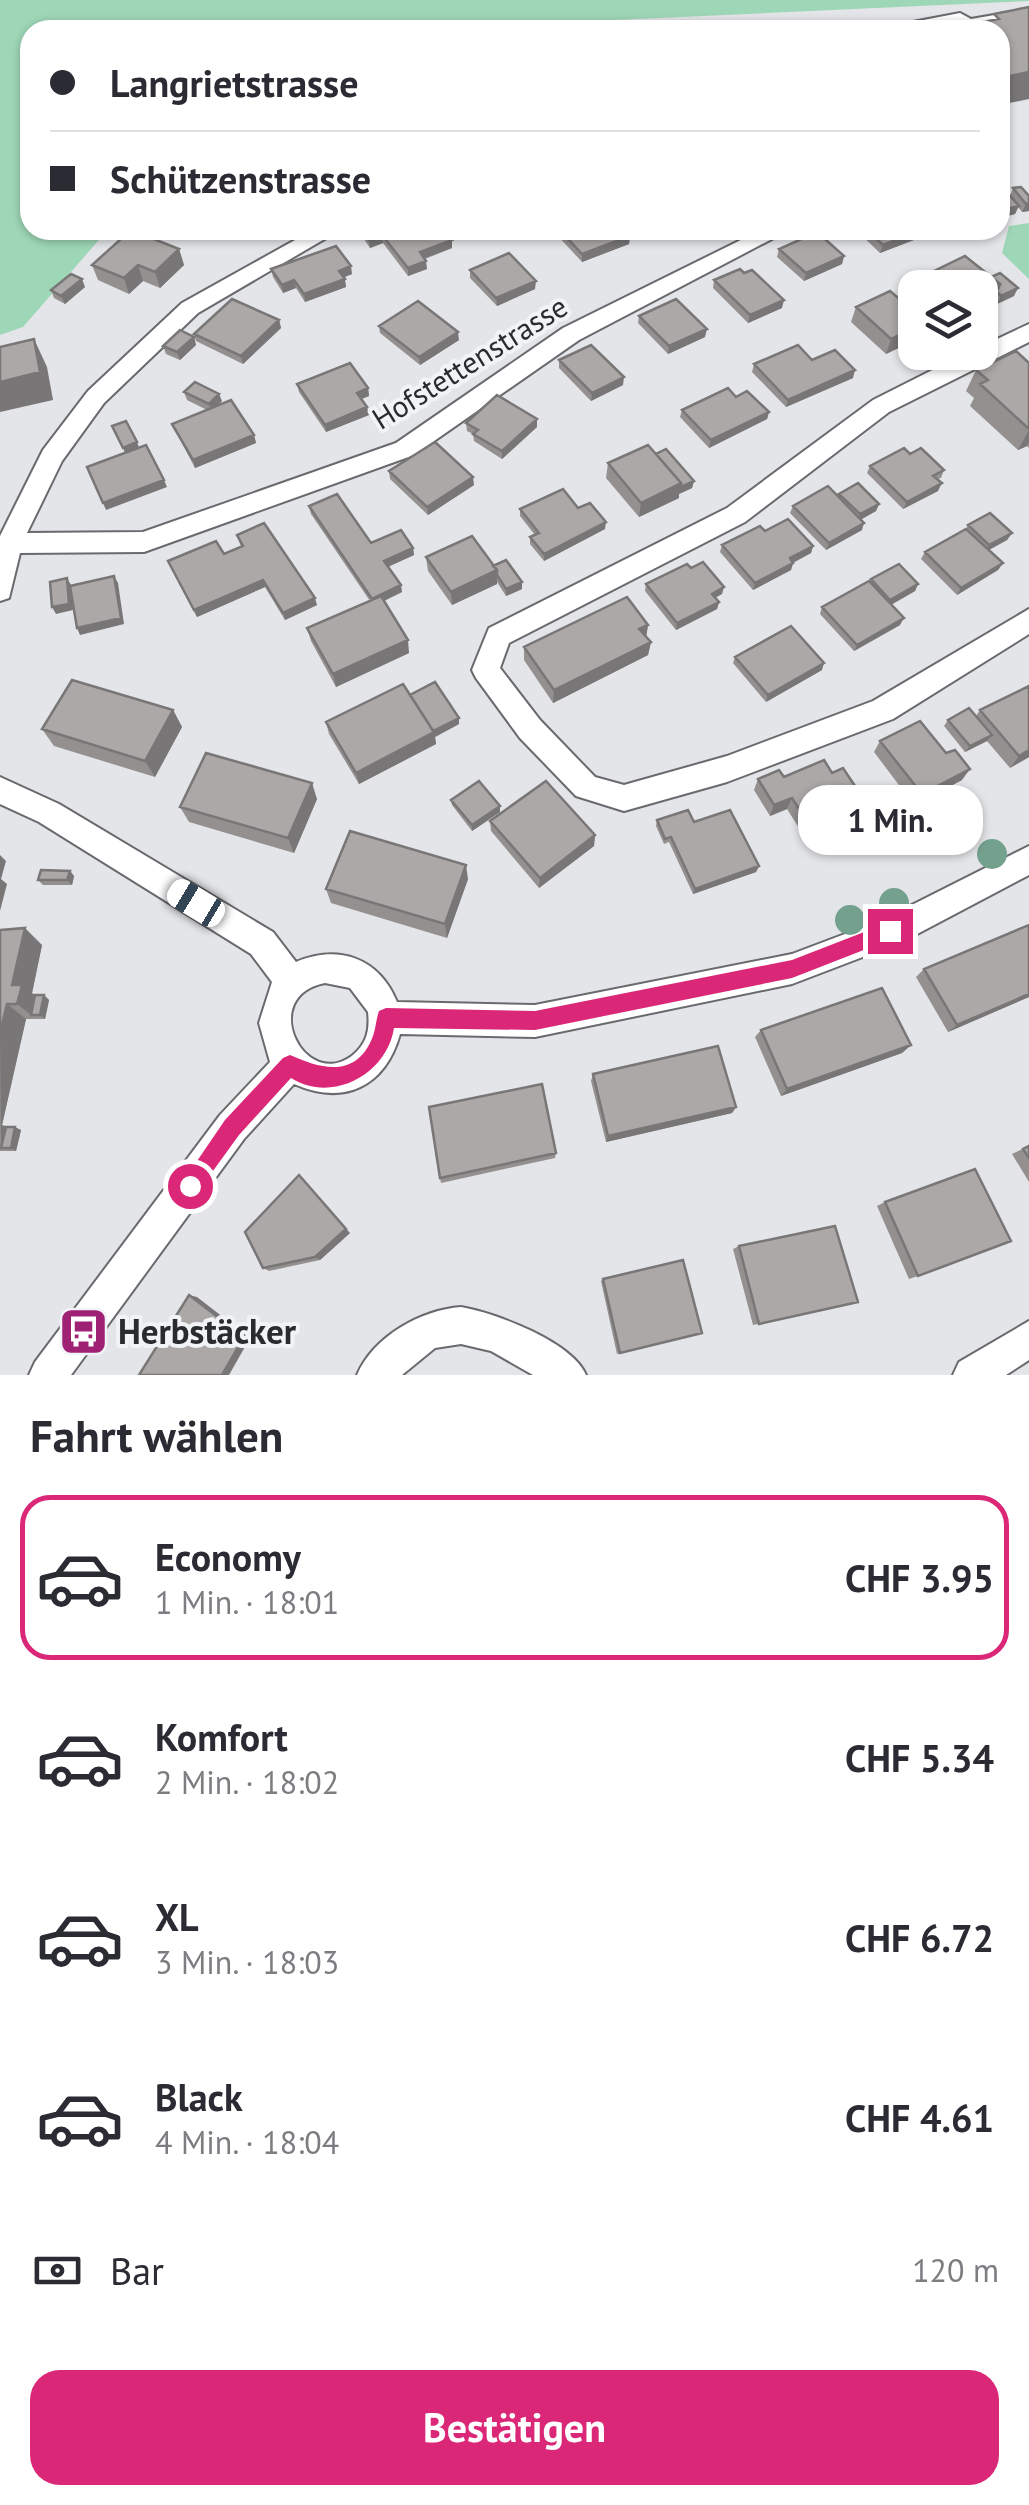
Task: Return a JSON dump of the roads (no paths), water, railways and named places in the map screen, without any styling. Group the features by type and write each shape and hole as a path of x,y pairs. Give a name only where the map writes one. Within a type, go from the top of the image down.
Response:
{"street":[{"path":"998,20 1029,14"},
{"path":"0,590 10,542 52,456 96,397 190,308 311,240"},
{"name":"Hofstettenstrasse","path":"10,542 144,542 405,449 572,334 758,240"},
{"path":"1029,332 880,406 736,516 498,636 486,670 530,729 586,787 624,798 727,769 882,710 1029,620"},
{"path":"0,790 48,813 262,943 293,984"},
{"path":"386,1018 535,1021 792,969 890,931 1029,860"},
{"path":"326,968 344,968 374,985 386,1018 383,1037 373,1055 358,1069 340,1077 304,1075 290,1065 274,1034 275,1015 293,984 326,968"},
{"path":"48,1375 232,1128 290,1065"},
{"path":"376,1375 425,1333 450,1326 496,1332 567,1375"},
{"path":"972,1375 1029,1339"}],"place":[{"name":"Herbstäcker","path":"83,1332"}]}
